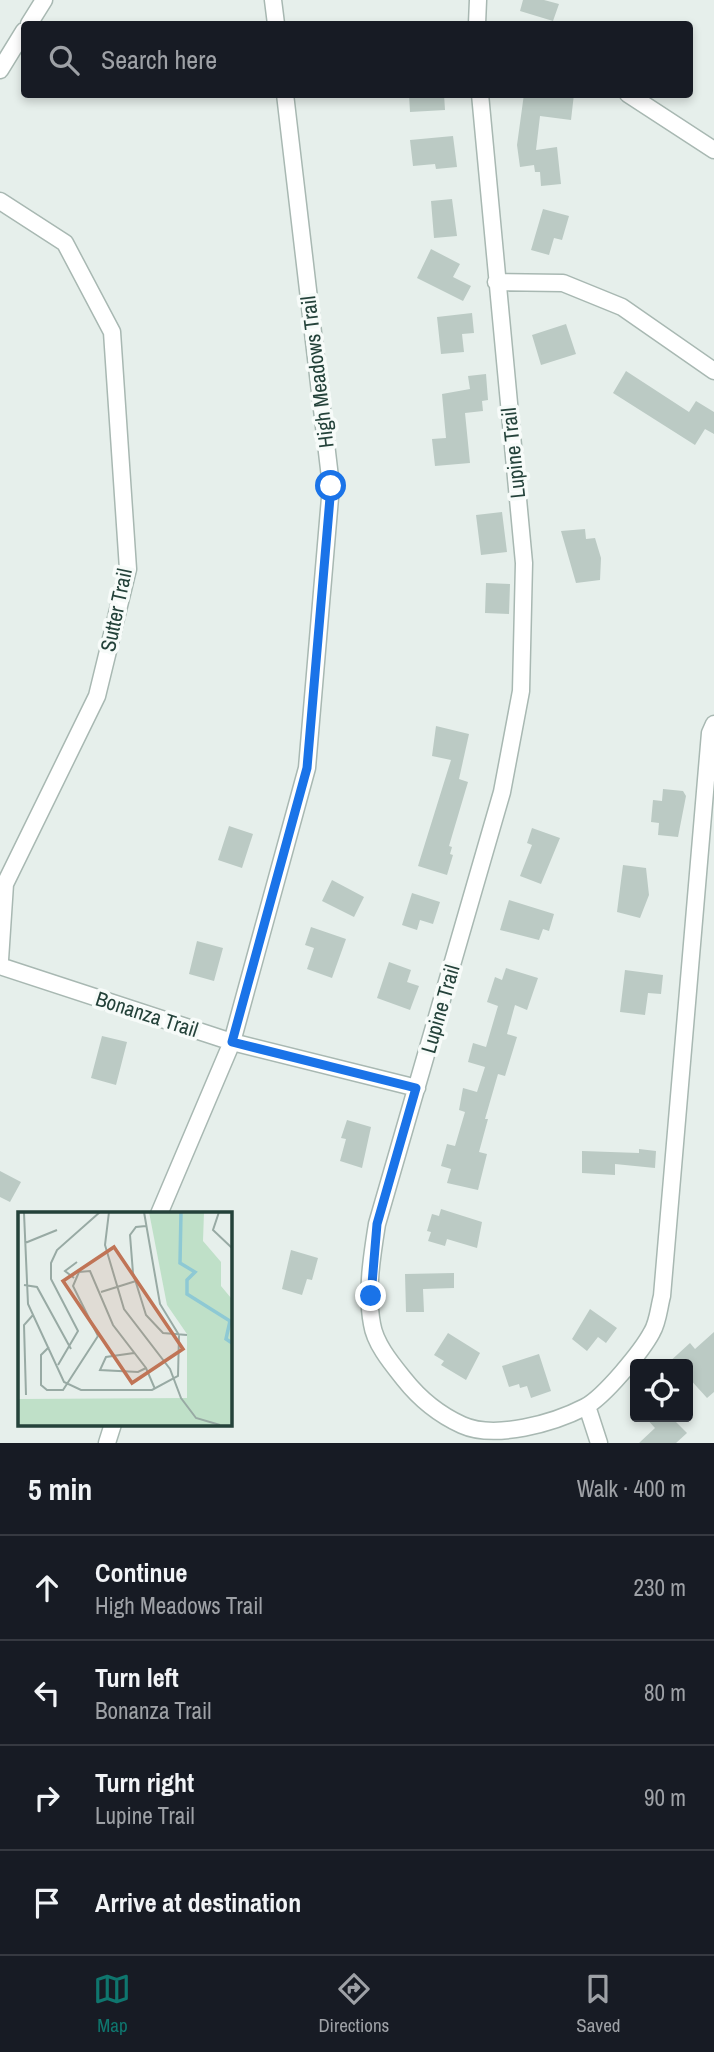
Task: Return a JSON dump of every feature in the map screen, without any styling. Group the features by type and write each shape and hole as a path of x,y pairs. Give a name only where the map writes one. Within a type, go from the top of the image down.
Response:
{"street":[{"path":"31,21 44,0"},
{"path":"274,0 276,21"},
{"path":"477,21 478,0"},
{"path":"0,70 21,36"},
{"name":"High Meadows Trail","path":"160,1212 232,1042 307,768 331,486 285,98"},
{"name":"Lupine Trail","path":"480,98 524,563 521,691 502,792 377,1224 372,1256 372,1326 389,1361 412,1389 439,1412 464,1426 502,1431 540,1424 587,1406 636,1358 654,1330 662,1296 710,733 714,724"},
{"path":"634,98 714,150"},
{"name":"Sutter Trail","path":"0,201 65,243 113,332 128,569 97,695 5,884 0,960"},
{"path":"496,282 563,283 622,307 714,371"},
{"name":"Bonanza Trail","path":"0,966 232,1042 416,1088"},
{"path":"587,1406 599,1443"},
{"path":"107,1443 112,1426"}],"building":[{"path":"523,0 544,0 559,4 553,21 520,11"},
{"path":"409,98 444,98 445,110 410,112"},
{"path":"523,98 574,98 571,120 540,116 536,150 557,147 561,184 541,186 540,172 535,172 534,165 520,167 517,145"},
{"path":"453,136 457,167 436,169 435,164 413,166 410,140"},
{"path":"452,199 457,236 434,238 431,201"},
{"path":"543,209 569,216 562,240 554,238 549,255 531,250"},
{"path":"431,249 460,264 453,277 471,286 463,301 417,278"},
{"path":"472,313 474,333 462,334 464,352 441,354 437,317"},
{"path":"566,324 576,354 541,365 532,335"},
{"path":"626,371 689,412 696,401 714,412 714,434 705,429 695,445 613,393"},
{"path":"486,374 488,400 482,401 483,411 465,413 470,463 435,466 432,439 446,438 442,394 470,389 468,376"},
{"path":"502,512 507,552 481,555 476,515"},
{"path":"585,529 586,539 595,538 601,558 600,580 576,583 561,531"},
{"path":"486,583 510,584 509,614 485,613"},
{"path":"436,726 469,734 459,779 468,782 449,846 452,847 450,854 453,855 447,875 418,866 451,760 432,756"},
{"path":"663,789 683,791 686,796 678,837 658,835 659,823 651,822 653,800 662,801"},
{"path":"229,826 253,834 242,868 218,860"},
{"path":"532,828 560,838 541,884 520,876 532,845 527,843"},
{"path":"623,865 646,868 649,895 640,918 617,912"},
{"path":"332,880 364,897 354,917 322,901"},
{"path":"412,893 440,902 433,924 420,920 417,930 402,925"},
{"path":"509,900 554,914 549,931 543,929 539,940 500,930"},
{"path":"311,927 346,939 332,978 307,969 314,948 305,945"},
{"path":"197,941 223,948 214,981 189,974"},
{"path":"389,962 411,970 407,982 419,986 410,1010 377,998"},
{"path":"506,968 538,978 527,1010 515,1005 507,1034 517,1037 505,1076 498,1074 485,1119 488,1119 479,1152 487,1154 478,1190 447,1183 451,1169 441,1166 447,1144 455,1146 465,1112 459,1110 463,1088 477,1092 485,1067 468,1062 473,1043 486,1047 498,1006 487,1002 495,977 502,980"},
{"path":"625,970 663,975 661,994 648,993 645,1015 620,1012"},
{"path":"102,1036 127,1042 116,1085 91,1078"},
{"path":"347,1120 371,1127 362,1168 340,1161 346,1139 341,1138"},
{"path":"639,1149 656,1151 655,1168 615,1164 615,1175 582,1173 582,1151 639,1153"},
{"path":"0,1171 21,1182 10,1202 0,1197"},
{"path":"441,1209 482,1222 477,1248 447,1239 445,1246 428,1241 431,1232 427,1231 432,1214 439,1216"},
{"path":"291,1250 318,1258 312,1280 307,1279 302,1295 282,1289"},
{"path":"454,1273 454,1288 423,1289 424,1312 406,1312 405,1274"},
{"path":"590,1309 617,1328 606,1343 598,1337 587,1351 572,1339"},
{"path":"714,1332 714,1392 707,1398 693,1383 693,1359 672,1359 690,1343 695,1349"},
{"path":"448,1333 480,1353 466,1380 441,1365 444,1361 434,1355"},
{"path":"539,1354 551,1391 531,1398 527,1386 520,1388 519,1384 509,1387 502,1366"},
{"path":"650,1422 676,1422 687,1433 676,1443 639,1443 655,1428"}],"route":[{"path":"331,486 307,768 232,1042 416,1088 377,1224 372,1256 371,1296"}]}
